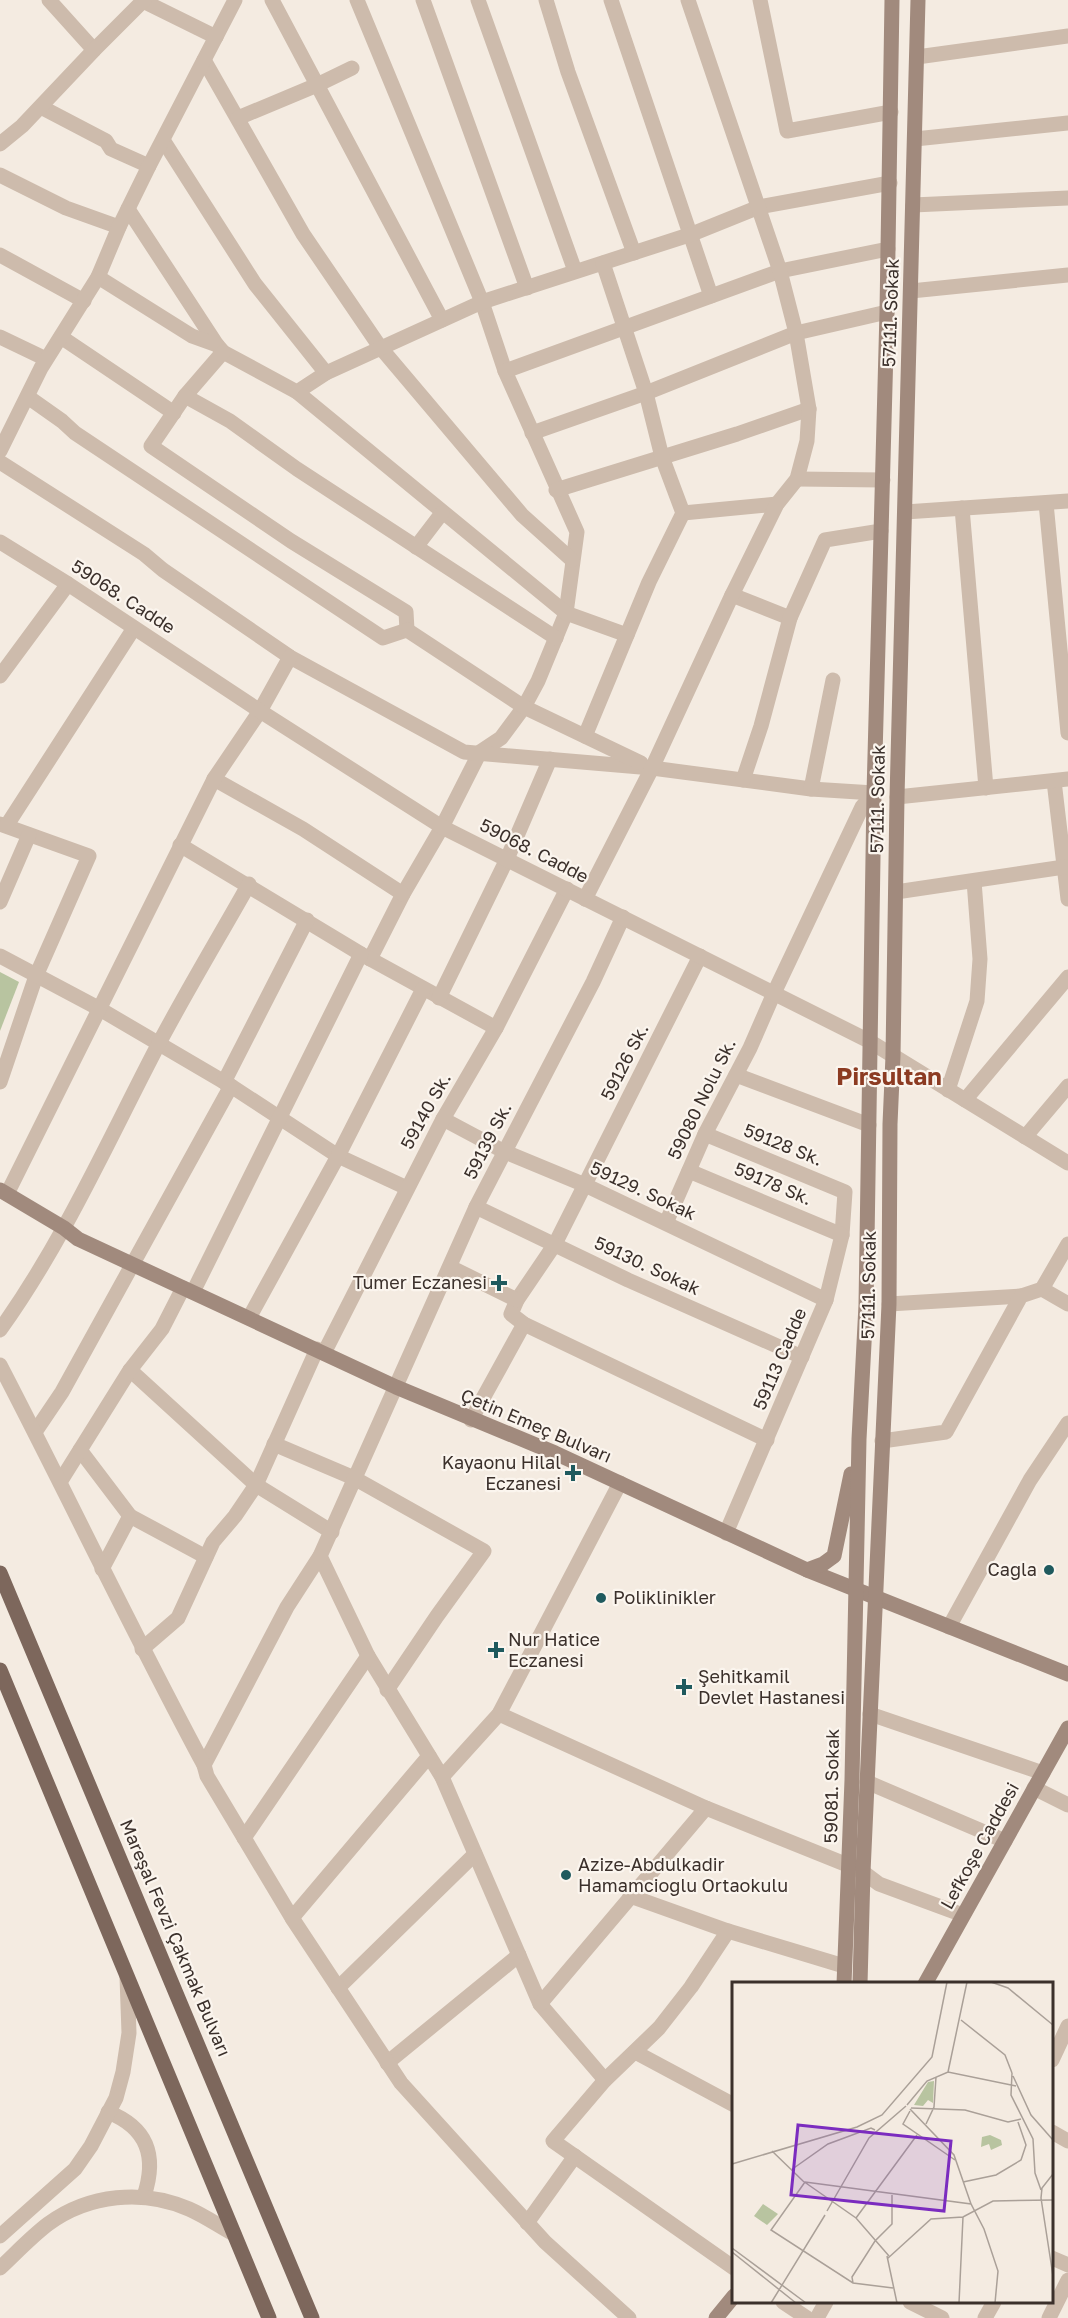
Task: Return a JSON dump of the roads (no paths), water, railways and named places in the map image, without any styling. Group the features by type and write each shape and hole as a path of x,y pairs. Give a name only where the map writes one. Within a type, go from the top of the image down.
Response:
{"main road":[{"path":"807,1570 823,1564 834,1556 859,1439 866,1305 869,1041 890,183 892,0"},
{"name":"57111. Sokak","path":"875,1598 889,1304 890,1124 897,797 918,0"},
{"name":"Çetin Emeç Bulvarı","path":"3,1192 64,1228 78,1239 396,1387 555,1453 807,1570 1068,1674"},
{"name":"59081. Sokak","path":"859,1439 856,1869 860,1982"},
{"name":"Mareşal Fevzi Çakmak Bulvarı","path":"0,1573 312,2318"},
{"name":"59081. Sokak","path":"844,1982 844,1966 867,1782 875,1598"},
{"path":"0,1670 269,2318"},
{"name":"Lefkoşe Caddesi","path":"926,1982 1068,1728"},
{"path":"716,2318 732,2298"}],"street":[{"path":"49,0 94,50"},
{"path":"0,451 4,431 28,397 46,359 98,277 148,166 235,0"},
{"path":"272,0 442,320"},
{"path":"60,1482 130,1370 162,1329 188,1290 365,956 442,827 480,752 501,738 525,707 566,613 577,532 556,490 505,371 482,302 357,0"},
{"path":"423,0 527,288"},
{"path":"478,0 575,270"},
{"path":"546,0 568,72 634,253"},
{"path":"611,0 692,234 711,296"},
{"path":"585,899 652,768 777,504 797,479 807,441 809,409 795,333 780,271 688,0"},
{"path":"760,0 786,131 891,112"},
{"path":"0,144 41,107 143,1 216,37"},
{"path":"917,57 1068,36"},
{"path":"204,60 303,234 380,347 522,515 572,560"},
{"path":"238,118 352,68"},
{"path":"41,107 106,141 111,149 148,166"},
{"path":"915,139 1068,123"},
{"path":"163,140 255,284 326,373"},
{"path":"0,175 57,203 119,227"},
{"path":"297,393 326,373 482,302 692,234 759,207 890,183"},
{"path":"914,205 1068,198"},
{"path":"128,208 220,349"},
{"path":"505,371 780,271 888,249"},
{"path":"0,255 84,300"},
{"path":"585,736 649,582 683,513 662,457 646,393 603,263"},
{"path":"911,291 1068,275"},
{"path":"98,277 192,336 220,349 297,393 566,613 627,635"},
{"path":"532,433 646,393 795,333 887,312"},
{"path":"0,337 46,359"},
{"path":"61,337 174,413"},
{"path":"220,349 152,446 291,541 406,612 407,630"},
{"path":"185,396 230,421 297,469 556,638"},
{"path":"28,397 84,440 383,638 407,630"},
{"path":"556,490 809,409"},
{"path":"0,462 144,554 163,570 290,657 464,752 652,768 811,789 874,793"},
{"path":"797,479 883,480"},
{"path":"905,513 1068,501"},
{"path":"1046,503 1068,733"},
{"path":"683,513 777,504"},
{"path":"962,508 986,788"},
{"path":"416,547 442,513"},
{"path":"743,780 761,726 790,618 825,540 881,531"},
{"name":"59068. Cadde","path":"0,543 68,584 260,711 442,827 869,1041 1068,1163"},
{"path":"0,676 68,584"},
{"path":"732,596 790,618"},
{"path":"0,1082 36,976 89,856 3,825 134,628"},
{"path":"407,630 525,707 652,768"},
{"path":"3,1192 214,779 260,711 290,657"},
{"path":"811,789 833,680"},
{"path":"439,998 507,859 550,759"},
{"path":"214,779 303,829 403,894"},
{"path":"897,797 1061,780 1064,867 1068,899"},
{"name":"59080 Nolu Sk.","path":"666,1222 705,1134 736,1075 862,807 874,793"},
{"path":"0,902 29,835"},
{"path":"180,844 365,956 496,1028"},
{"path":"896,892 1064,867"},
{"path":"948,1090 977,1001 980,959 974,881"},
{"path":"0,1330 24,1296 64,1228 159,1044 249,885"},
{"name":"59140 Sk.","path":"142,1649 178,1618 213,1542 235,1516 256,1485 320,1351 442,1119 496,1028 567,889"},
{"name":"59139 Sk.","path":"204,1765 287,1607 320,1556 332,1532 476,1207 503,1151 593,982 623,917"},
{"path":"35,1432 62,1392 132,1263 227,1084 307,920"},
{"path":"0,956 98,1008 227,1084 338,1156 407,1188"},
{"name":"59126 Sk.","path":"517,1300 555,1244 700,956"},
{"path":"965,1100 1068,977"},
{"path":"249,1318 338,1156 423,989"},
{"path":"736,1075 869,1125"},
{"path":"1025,1137 1068,1086"},
{"name":"59129. Sokak","path":"442,1119 503,1151 666,1222 826,1300"},
{"name":"59128 Sk.","path":"705,1134 845,1192"},
{"name":"59178 Sk.","path":"689,1171 842,1235"},
{"name":"59113 Cadde","path":"726,1533 826,1300 842,1235 845,1192"},
{"name":"59130. Sokak","path":"476,1207 628,1280 802,1357"},
{"path":"889,1304 1021,1296 1041,1289 1068,1244"},
{"path":"450,1267 517,1300 511,1314 524,1324 767,1440"},
{"path":"1041,1289 1068,1304"},
{"path":"882,1441 946,1432 1021,1296"},
{"path":"471,1420 524,1324"},
{"path":"0,1365 142,1649 204,1765 207,1776 292,1918 400,2083 545,2242 629,2318"},
{"path":"130,1370 256,1485 332,1532"},
{"path":"949,1627 1030,1480 1068,1423"},
{"path":"274,1444 354,1478 484,1551 387,1690"},
{"path":"80,1450 130,1516 206,1557"},
{"path":"442,1777 499,1714 620,1483"},
{"path":"102,1569 130,1516"},
{"path":"320,1556 368,1656 442,1777 540,2004 606,2080"},
{"path":"244,1839 368,1656"},
{"path":"499,1714 706,1808 856,1869 879,1884 963,1915"},
{"path":"870,1714 1043,1773"},
{"path":"292,1918 429,1756"},
{"path":"867,1782 1005,1841"},
{"path":"1034,1788 1068,1805"},
{"path":"540,2004 706,1808"},
{"path":"338,1988 475,1854"},
{"path":"630,1896 728,1931 844,1966"},
{"path":"728,1931 691,1987 659,2028 606,2080 553,2141 732,2267"},
{"path":"387,2062 519,1954"},
{"path":"0,2236 75,2169 91,2146 116,2098 129,2033 127,1974"},
{"path":"1053,2058 1068,2026"},
{"path":"635,2052 732,2104"},
{"path":"108,2112 130,2124 146,2144 150,2156 151,2177 144,2196"},
{"path":"1053,2133 1068,2141"},
{"path":"527,2223 575,2156"},
{"path":"0,2268 48,2224 78,2205 111,2198 144,2196 189,2209 234,2234"},
{"path":"1053,2258 1068,2265"},
{"path":"1050,2318 1068,2280"},
{"path":"786,2303 807,2318"},
{"path":"817,2318 825,2303"},
{"path":"985,2318 993,2303"},
{"path":"930,2306 942,2318"}],"place":[{"name":"Tumer Eczanesi","path":"499,1283"},
{"name":"Kayaonu Hilal Eczanesi","path":"573,1473"},
{"name":"Cagla","path":"1049,1570"},
{"name":"Poliklinikler","path":"601,1598"},
{"name":"Nur Hatice Eczanesi","path":"496,1650"},
{"name":"Şehitkamil Devlet Hastanesi","path":"684,1687"},
{"name":"Azize-Abdulkadir Hamamcioglu Ortaokulu","path":"566,1875"}],"district":[{"name":"Pirsultan","path":"889,1077"}]}
